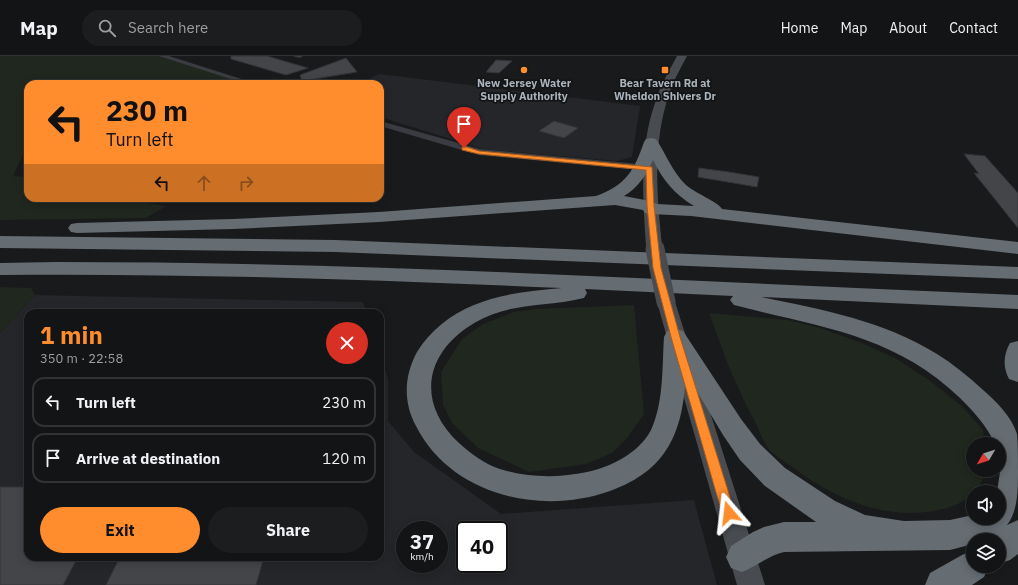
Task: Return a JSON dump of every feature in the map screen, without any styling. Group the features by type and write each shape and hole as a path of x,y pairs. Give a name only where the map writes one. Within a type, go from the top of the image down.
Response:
{"highway":[{"path":"596,201 625,190 646,168 651,142"},
{"path":"651,142 666,172 680,189 707,206 739,217"},
{"path":"0,230 372,218 596,201 626,201 650,208 691,211 1018,248"},
{"path":"0,242 335,246 1018,273"},
{"path":"0,269 288,271 638,285 671,294 842,323 895,342 945,370 965,387 992,415 1009,447 1014,464 1014,484 1006,502"},
{"path":"638,285 503,303 479,311 455,325 434,345 427,354 421,371 419,389 422,408 433,433 446,449 462,463 481,474 504,483 535,489 560,489 605,481 618,475 638,462 652,449 662,433 670,412 675,337"},
{"path":"671,294 1018,302"},
{"path":"675,337 732,427 750,452 775,477 824,511 863,529 906,536"},
{"path":"1018,349 1016,364 1018,373"},
{"path":"746,571 764,542 784,537 937,536 962,533 985,525"},
{"path":"1006,544 1018,535"},
{"path":"942,585 966,570"}],"street":[{"path":"162,56 240,80"},
{"path":"295,56 300,56"},
{"path":"651,142 658,106 665,86 682,56"},
{"path":"384,124 479,152 646,168 654,245 671,294 675,337 746,571"}],"shaded area":[{"path":"0,56 166,56 247,80 24,80 24,154 13,176 24,177 24,202 140,202 166,206 146,218 0,220"},
{"path":"379,74 640,106 632,157 617,161 483,149 384,118 384,80 367,80"},
{"path":"0,287 31,288 35,295 0,333"},
{"path":"35,295 363,302 366,309 24,309 24,561 384,561 384,366 388,379 388,421 414,452 501,514 694,500 717,585 0,585 0,333"},
{"path":"634,305 644,414 628,437 612,453 586,464 529,472 478,448 452,423 443,405 441,372 462,339 483,324 514,312 536,309"},
{"path":"709,313 788,320 820,328 862,343 895,358 929,380 962,406 983,430 984,437 966,437 966,477 984,477 980,485 966,485 966,499 950,507 929,512 908,513 886,511 866,506 845,498 807,478 770,451 743,399 725,357"}],"building":[{"path":"231,56 267,56 308,68 286,75 231,59"},
{"path":"346,58 357,72 308,80 302,80 300,75"},
{"path":"496,60 512,61 499,73 486,72"},
{"path":"554,121 578,128 564,138 539,131"},
{"path":"964,154 985,156 1018,193 1018,228 974,173 979,174"},
{"path":"699,168 759,177 757,187 698,177"},
{"path":"0,487 24,487 24,561 76,561 63,585 0,585"},
{"path":"118,561 263,561 256,585 106,585"}],"place":[{"name":"New Jersey Water Supply Authority","path":"524,70"},
{"name":"Bear Tavern Rd at Wheldon Shivers Dr","path":"665,70"}],"route":[{"path":"464,148 479,152 650,168 650,206 657,268 675,337 729,513"}]}
